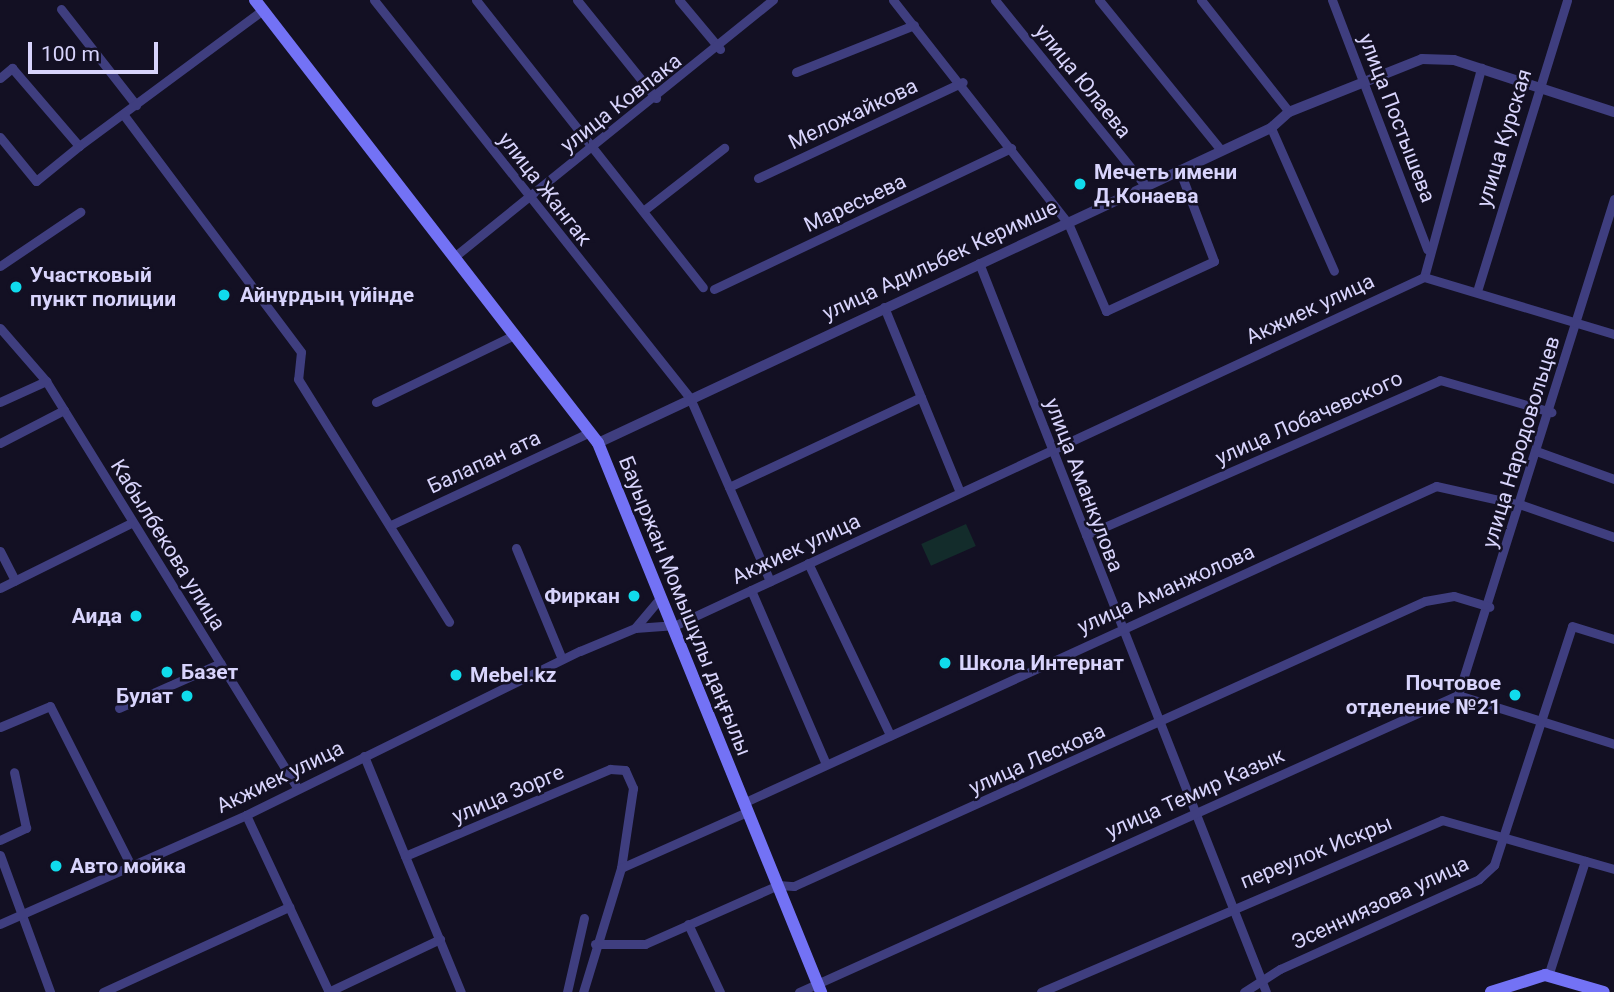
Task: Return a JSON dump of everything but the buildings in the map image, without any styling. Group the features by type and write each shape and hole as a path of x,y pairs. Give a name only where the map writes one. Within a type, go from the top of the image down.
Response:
{"main road":[{"name":"Бауыржан Момышұлы даңғылы","path":"259,5 598,443 663,592 745,808 819,988"},
{"path":"1491,992 1529,976 1548,976 1604,992"}],"street":[{"name":"улица Жангак","path":"374,0 690,398 770,582"},
{"path":"476,0 703,287"},
{"path":"578,0 656,98"},
{"path":"679,0 720,49"},
{"name":"улица Ковпака","path":"454,257 720,49 773,0"},
{"path":"893,0 963,82 1068,223 1110,313 1209,268 1214,261 1179,169"},
{"name":"улица Юлаева","path":"995,0 1144,184"},
{"path":"1099,0 1220,149"},
{"path":"1201,0 1289,112"},
{"name":"улица Постышева","path":"1332,0 1366,82 1427,249"},
{"name":"улица Курская","path":"1478,288 1537,87 1567,0"},
{"path":"0,137 36,181 136,105 259,5"},
{"path":"61,9 136,105"},
{"path":"796,72 914,25"},
{"name":"улица Адильбек Керимше","path":"598,443 979,262 1068,223 1144,184 1271,128 1289,112 1422,59 1481,68 1614,112"},
{"path":"0,78 12,68 79,146"},
{"path":"1481,68 1427,249 1424,276 1478,288 1614,334"},
{"name":"Меложайкова","path":"758,178 963,82"},
{"path":"123,114 301,352 298,379 393,524 449,622"},
{"path":"1271,128 1334,271"},
{"path":"643,212 724,148"},
{"name":"Маресьева","path":"714,289 1011,148"},
{"name":"улица Народовольцев","path":"1458,695 1539,452 1614,199"},
{"path":"0,266 80,212"},
{"name":"улица Аманкулова","path":"979,262 1086,535 1119,629 1264,988"},
{"name":"Акжиек улица","path":"0,924 130,864 246,815 297,787 562,659 635,628 676,625 959,490 1424,276"},
{"path":"884,307 959,490"},
{"name":"Кабылбекова улица","path":"0,328 46,381 297,787"},
{"path":"376,402 514,335"},
{"name":"улица Лобачевского","path":"1086,535 1440,380 1551,412"},
{"path":"0,402 46,381"},
{"path":"729,487 920,397"},
{"path":"0,443 64,411"},
{"name":"Балапан ата","path":"393,524 590,432"},
{"path":"1539,452 1614,479"},
{"name":"улица Аманжолова","path":"621,868 745,808 826,764 1436,486 1522,505 1614,537"},
{"path":"0,588 133,522"},
{"path":"516,548 562,659"},
{"path":"0,551 16,580"},
{"path":"808,564 890,735"},
{"path":"751,590 826,764"},
{"path":"635,628 654,611 663,592"},
{"name":"улица Лескова","path":"595,944 645,944 778,885 794,886 1425,601 1454,596 1489,607"},
{"name":"Эсенниязова улица","path":"1244,992 1264,988 1280,969 1479,879 1494,865 1572,626 1614,639"},
{"path":"120,708 220,663"},
{"path":"1458,695 1614,744"},
{"name":"улица Темир Казык","path":"799,992 819,988 1195,812 1458,695"},
{"path":"0,727 50,706 130,864"},
{"path":"364,756 461,992"},
{"name":"улица Зорге","path":"405,856 610,769 625,770 633,788 621,868"},
{"path":"0,840 26,828 14,772"},
{"path":"246,815 328,992 440,939"},
{"name":"переулок Искры","path":"1041,992 1232,906 1441,820 1614,869"},
{"path":"0,855 50,992"},
{"path":"1548,976 1585,860"},
{"path":"583,992 595,944 621,868"},
{"path":"103,992 289,907"},
{"path":"567,992 584,918"},
{"path":"688,924 720,992"}],"green space":[{"path":"966,524 976,546 931,566 921,544"}],"place":[{"name":"Мечеть имени Д.Конаева","path":"1080,184"},
{"name":"Участковый пункт полиции","path":"16,287"},
{"name":"Айнұрдың үйінде","path":"224,295"},
{"name":"Фиркан","path":"634,596"},
{"name":"Аида","path":"136,616"},
{"name":"Школа Интернат","path":"945,663"},
{"name":"Базет","path":"167,672"},
{"name":"Mebel.kz","path":"456,675"},
{"name":"Почтовое отделение №21","path":"1515,695"},
{"name":"Булат","path":"187,696"},
{"name":"Авто мойка","path":"56,866"}]}
